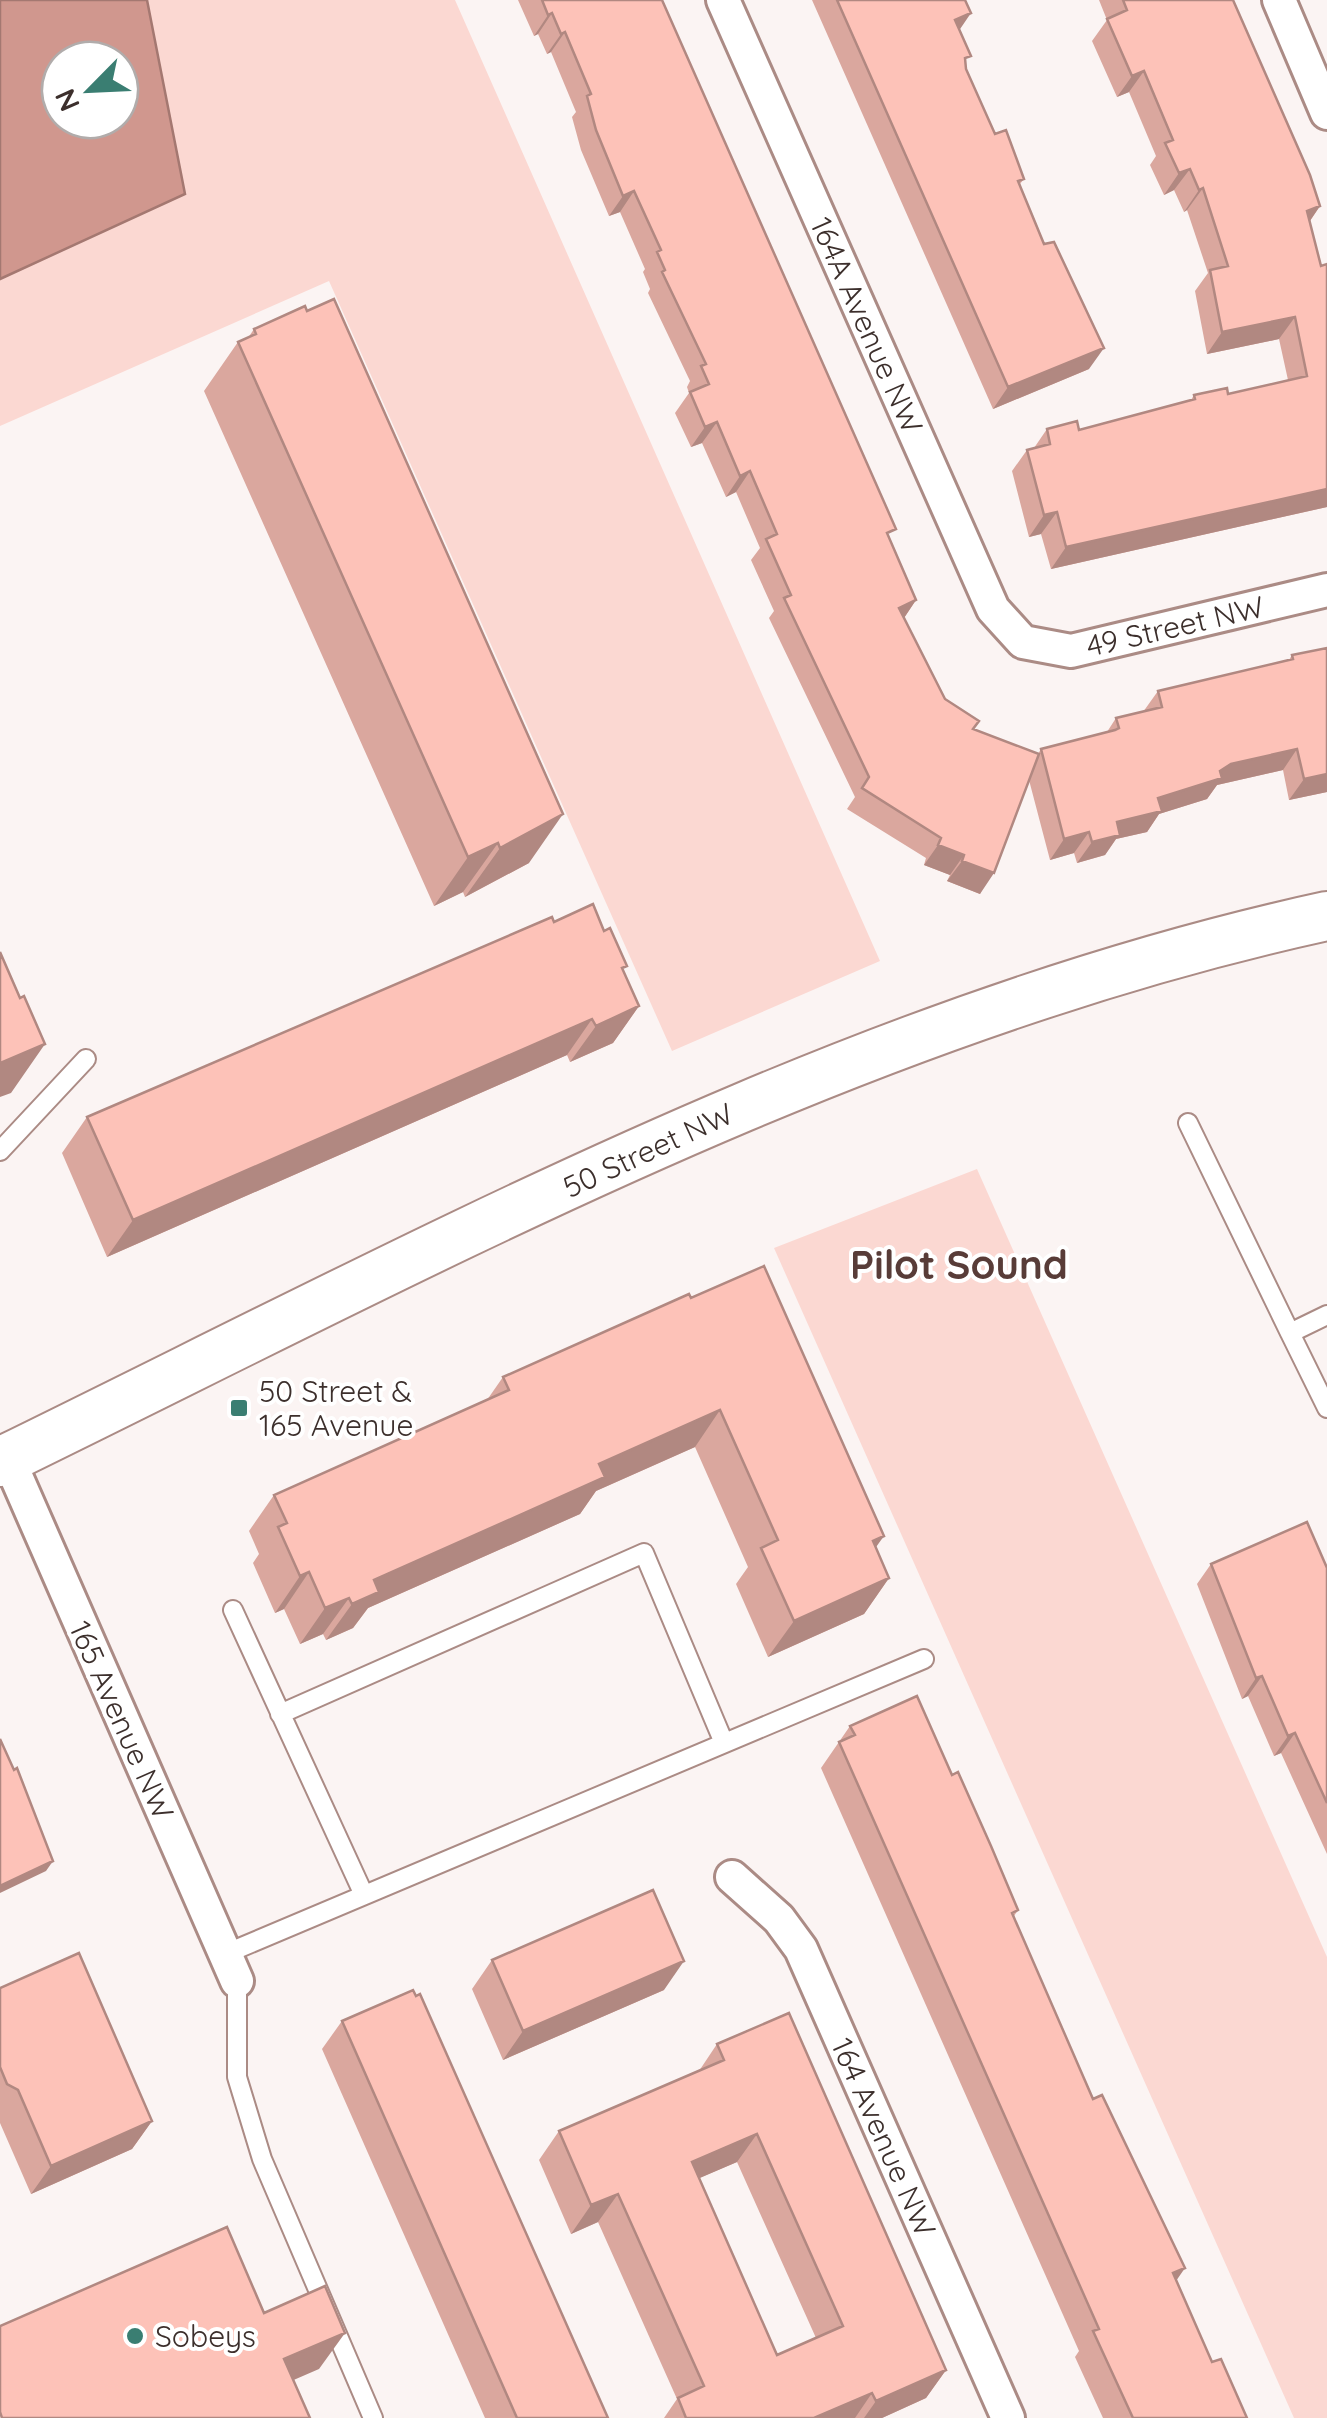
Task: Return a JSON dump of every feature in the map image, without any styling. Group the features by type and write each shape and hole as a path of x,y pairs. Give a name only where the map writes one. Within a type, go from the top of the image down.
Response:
{"main road":[{"name":"50 Street NW","path":"3,1454 494,1221 778,1092 932,1029 1202,946 1327,916"}],"street":[{"name":"164A Avenue NW","path":"723,0 993,610 1023,642"},
{"path":"1279,0 1327,112"},
{"name":"49 Street NW","path":"1023,642 1071,651 1327,590"},
{"name":"165 Avenue NW","path":"3,1454 231,1968"},
{"name":"164 Avenue NW","path":"732,1877 756,1896 801,1949 1008,2418"}],"lane":[{"path":"0,1151 86,1059"},
{"path":"1188,1123 1327,1408"},
{"path":"1290,1333 1327,1315"},
{"path":"280,1714 644,1553 724,1743"},
{"path":"232,1610 364,1895"},
{"path":"373,2418 262,2160 237,2077 231,1968 364,1895 924,1659"}],"shaded area":[{"path":"0,0 455,0 880,961 672,1051 329,281 0,426"},
{"path":"0,0 147,0 185,194 0,279"},
{"path":"977,1169 1327,1957 1327,2418 1294,2418 774,1248"}],"building":[{"path":"542,0 662,0 896,529 887,533 916,600 899,608 945,699 979,721 973,729 1039,754 994,873 962,861 964,855 938,845 941,838 862,788 869,777 784,598 791,595 766,539 777,534 750,471 740,476 717,422 705,427 690,392 709,384 701,366 706,364 662,272 665,270 657,252 661,250 634,191 623,196 596,130 587,96 591,94 565,32 561,34"},
{"path":"837,0 965,0 971,13 955,20 971,56 965,58 966,69 995,134 1006,130 1024,179 1018,181 1044,244 1054,242 1104,348 1008,387"},
{"path":"1123,0 1233,0 1310,175 1320,206 1307,211 1321,266 1327,264 1327,489 1066,547 1057,512 1044,515 1027,450 1050,444 1047,429 1077,421 1079,430 1195,399 1194,395 1227,388 1228,394 1307,376 1295,317 1222,332 1210,270 1228,266 1203,188 1199,190 1190,169 1179,173 1165,143 1173,140 1144,71 1132,76 1107,19 1127,10"},
{"path":"334,299 563,814 500,848 498,843 468,857 238,342 256,334 254,329 305,306 307,311"},
{"path":"1327,648 1327,774 1304,779 1297,749 1231,764 1220,771 1222,778 1158,798 1162,811 1117,822 1120,835 1092,842 1089,832 1064,839 1041,749 1115,730 1119,728 1116,718 1162,707 1158,691"},
{"path":"593,904 604,931 610,928 639,1006 596,1026 592,1019 133,1220 87,1117 552,917 554,922"},
{"path":"0,952 45,1044 0,1063"},
{"path":"764,1266 884,1536 873,1541 889,1578 794,1621 761,1548 778,1540 720,1410 599,1464 605,1477 374,1580 379,1592 352,1604 349,1598 325,1608 309,1572 300,1576 278,1527 287,1523 274,1495 509,1390 503,1377 689,1294 691,1298"},
{"path":"1307,1522 1327,1568 1327,1803 1295,1733 1288,1736 1262,1676 1256,1678 1211,1564"},
{"path":"917,1696 952,1775 958,1772 991,1846 1018,1910 1012,1913 1093,2099 1102,2095 1185,2268 1173,2273 1212,2362 1221,2359 1247,2418 1133,2418 1093,2331 1099,2329 839,1742 855,1735 850,1726"},
{"path":"0,1739 14,1770 17,1768 53,1861 0,1886"},
{"path":"653,1890 684,1961 523,2031 492,1960"},
{"path":"79,1953 152,2121 51,2166 18,2090 7,2084 0,2067 0,1988"},
{"path":"413,1990 416,1996 420,1994 608,2418 517,2418 342,2021"},
{"path":"789,2013 946,2370 876,2401 872,2393 814,2418 686,2418 678,2398 704,2386 618,2194 591,2205 559,2131 724,2060 717,2044","holes":["757,2134 843,2326 777,2355 692,2162"]},
{"name":"Sobeys","path":"227,2227 264,2313 325,2286 345,2333 284,2359 310,2418 2,2418 0,2326"}],"place":[{"name":"50 Street & 165 Avenue","path":"239,1408"},
{"name":"Sobeys","path":"135,2336"}],"district":[{"name":"Pilot Sound","path":"959,1264"}]}
